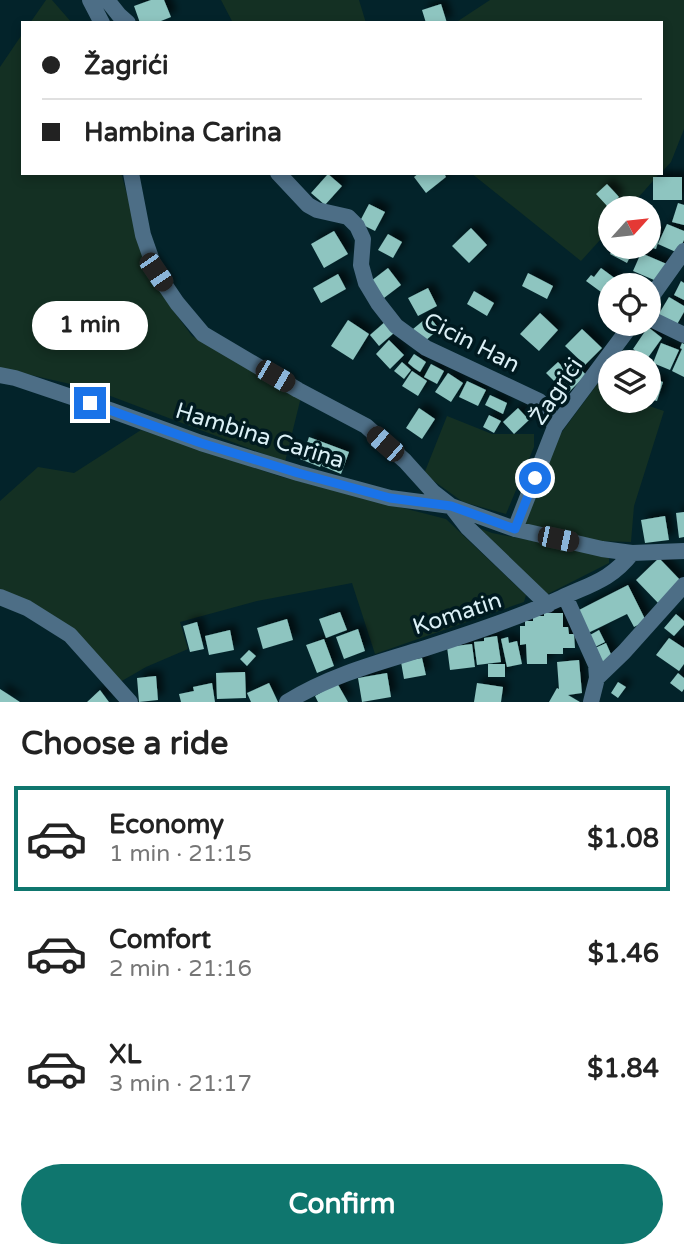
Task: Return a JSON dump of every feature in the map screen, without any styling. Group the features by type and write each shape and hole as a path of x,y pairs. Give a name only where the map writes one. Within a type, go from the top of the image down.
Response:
{"street":[{"path":"90,0 101,21"},
{"path":"105,0 114,21"},
{"path":"105,0 126,21"},
{"path":"131,175 143,236 156,272 177,303 204,334 298,390 366,426 405,461 433,492 451,506 468,528 548,605"},
{"name":"Cicin Han","path":"280,175 308,205 317,210 348,217 357,226 363,239 361,265 366,283 396,326 426,348 539,401 549,412 555,427"},
{"path":"661,283 684,251"},
{"path":"661,324 684,335"},
{"name":"Žagrići","path":"515,529 555,427 623,336"},
{"name":"Hambina Carina","path":"0,375 201,443 390,498 451,506 515,529 602,549 632,553 684,551"},
{"name":"Komatin","path":"287,702 311,687 365,666 503,623 548,605 609,577 632,553"},
{"path":"597,678 631,645 684,585"},
{"path":"565,596 596,665 597,678 591,702"},
{"path":"0,597 27,608 71,635 130,702"}],"green space":[{"path":"46,0 52,0 70,21 31,21"},
{"path":"221,0 359,0 365,21 232,21"},
{"path":"490,0 684,0 684,129 671,162 663,171 663,21 458,21"},
{"path":"21,36 21,175 122,175 147,265 170,306 192,336 301,397 285,462 92,389 0,368 0,67"},
{"path":"474,175 658,175 640,196 598,196 598,242 581,261"},
{"path":"598,383 598,413 664,411 634,506 631,542 597,541 527,527 525,521 559,436"},
{"path":"447,416 492,434 534,434 534,447 506,514 463,502 424,474"},
{"path":"141,430 282,477 446,519 526,595 524,602 375,654 352,583 257,601 180,622 188,649 146,667 120,682 0,592 0,501 38,467 74,473"},
{"path":"471,525 492,533 602,554 609,558 609,563 542,597"}],"building":[{"path":"151,0 164,0 171,17 161,21 139,21 134,6"},
{"path":"441,4 446,21 425,21 422,10"},
{"path":"327,175 342,186 325,205 311,193"},
{"path":"445,175 446,177 426,193 414,177"},
{"path":"653,177 682,177 682,200 662,200 662,196 653,196"},
{"path":"607,184 618,196 598,196 596,194"},
{"path":"678,203 684,205 684,225 672,222"},
{"path":"369,204 385,212 375,231 359,223"},
{"path":"667,224 684,231 684,240 678,253 662,246 662,235"},
{"path":"471,228 487,245 469,263 452,246"},
{"path":"334,231 348,254 324,268 311,244"},
{"path":"388,234 402,242 393,258 378,250"},
{"path":"638,259 655,259 669,265 661,283 661,273 633,271"},
{"path":"388,268 401,285 384,298 371,281"},
{"path":"601,268 608,273 598,273 598,290 586,281 591,275 594,277"},
{"path":"528,273 553,286 547,299 522,286"},
{"path":"338,274 346,289 321,303 313,288"},
{"path":"681,281 684,283 684,300 674,295"},
{"path":"428,288 437,306 418,316 408,298"},
{"path":"474,291 494,303 487,316 467,304"},
{"path":"669,297 684,306 684,312 675,328 661,319 661,310"},
{"path":"540,313 558,330 539,351 520,334"},
{"path":"429,316 439,329 424,342 413,329"},
{"path":"348,320 369,334 353,360 331,346"},
{"path":"386,321 395,332 379,346 370,335"},
{"path":"582,329 602,348 585,365 565,346"},
{"path":"642,336 662,338 653,350 633,349"},
{"path":"389,340 404,355 390,369 376,354"},
{"path":"661,343 679,350 670,370 661,366 661,350 658,350"},
{"path":"682,343 684,344 684,377 672,371"},
{"path":"414,354 426,362 420,372 408,363"},
{"path":"573,361 586,375 567,394 546,373 558,362 565,369"},
{"path":"402,362 411,370 404,379 394,371"},
{"path":"431,364 444,371 437,384 424,377"},
{"path":"412,371 427,381 418,396 402,386"},
{"path":"448,373 463,383 451,402 435,392"},
{"path":"467,381 486,390 478,406 459,397"},
{"path":"490,395 507,403 503,414 485,405"},
{"path":"419,408 435,419 422,439 406,428"},
{"path":"518,408 529,420 514,434 503,422"},
{"path":"489,415 501,421 494,433 483,427"},
{"path":"309,437 349,452 341,474 322,466 325,457 305,449"},
{"path":"304,451 324,458 320,467 300,459"},
{"path":"684,512 684,537 679,538 676,513"},
{"path":"665,516 669,540 645,543 641,520"},
{"path":"659,558 682,582 659,604 636,580"},
{"path":"628,585 646,621 634,627 627,614 588,633 577,611"},
{"path":"340,612 347,630 326,638 319,619"},
{"path":"544,613 563,613 563,627 568,627 569,634 574,634 575,648 563,648 563,654 547,654 547,664 527,664 526,644 520,645 520,626 525,626 525,621 533,621 533,616 544,616"},
{"path":"676,614 684,621 684,625 674,636 664,628"},
{"path":"287,619 293,640 263,649 257,628"},
{"path":"197,622 204,649 190,652 183,626"},
{"path":"358,629 365,651 344,659 336,637"},
{"path":"230,630 234,650 209,655 205,636"},
{"path":"599,630 605,642 595,647 590,635"},
{"path":"497,636 501,662 477,665 474,642"},
{"path":"508,637 509,643 517,641 522,664 507,667 501,639"},
{"path":"669,638 684,648 684,664 679,671 656,655"},
{"path":"324,639 334,666 317,673 306,645"},
{"path":"606,643 614,661 603,665 595,648"},
{"path":"472,644 475,667 450,670 447,647"},
{"path":"249,650 256,656 247,666 240,659"},
{"path":"422,658 426,675 404,679 401,662"},
{"path":"579,660 582,693 568,695 580,702 549,702 557,688 559,689 557,662"},
{"path":"488,664 505,664 505,677 488,677"},
{"path":"245,672 246,698 217,699 216,673"},
{"path":"387,673 391,697 362,702 358,678"},
{"path":"678,673 684,678 682,692 670,683"},
{"path":"156,676 158,700 139,702 137,678"},
{"path":"618,682 626,687 618,698 611,693"},
{"path":"212,683 215,702 181,702 179,694 194,691 193,687"},
{"path":"269,683 278,702 251,702 247,693"},
{"path":"337,683 348,702 318,702 315,696"},
{"path":"477,683 503,687 501,702 474,702"},
{"path":"0,689 20,702 0,702"},
{"path":"100,690 109,702 87,702"}],"route":[{"path":"90,403 201,443 298,473 390,498 451,506 515,529 535,478"}]}
